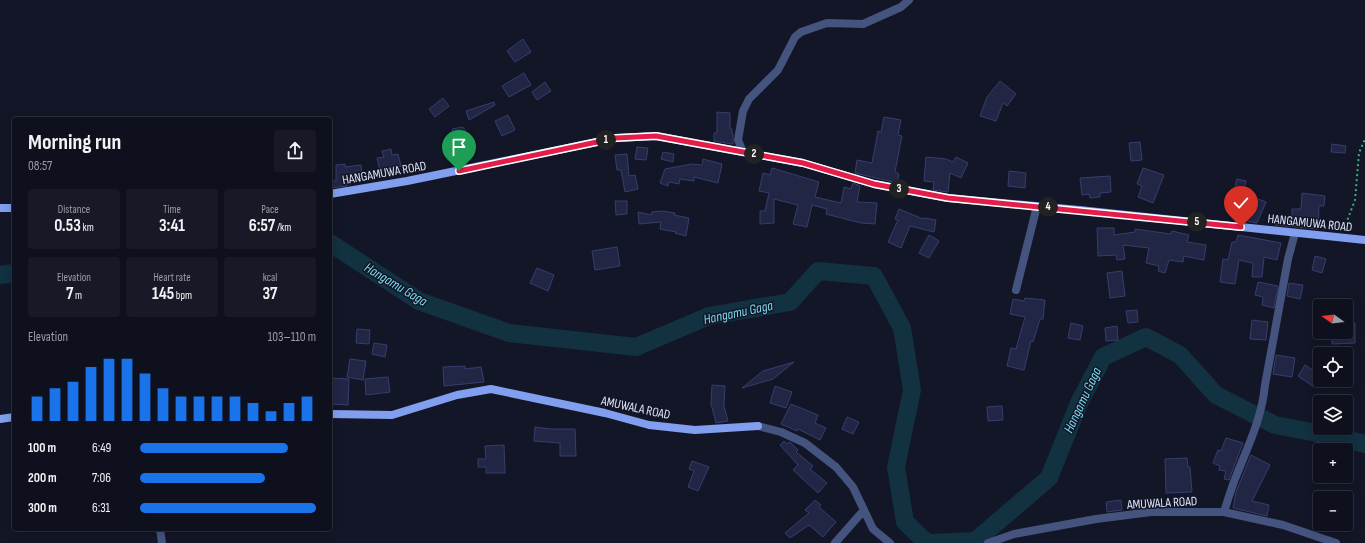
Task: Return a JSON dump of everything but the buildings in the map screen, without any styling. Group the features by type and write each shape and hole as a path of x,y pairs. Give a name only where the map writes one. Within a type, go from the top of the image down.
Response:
{"street":[{"path":"743,152 738,140 743,111 749,99 778,70 795,37 801,32 827,23 863,24 902,7 909,0"},
{"name":"HANGAMUWA ROAD","path":"332,194 407,181 616,138 656,136 803,163 874,184 948,198 1365,240"},
{"path":"1016,290 1037,206"},
{"path":"0,208 12,208"},
{"path":"1224,512 1236,476 1256,427 1263,404 1286,267 1295,233"},
{"name":"AMUWALA ROAD","path":"332,414 392,415 457,394 491,389 605,412 649,425 695,430 758,426 782,432 806,443 836,467 853,487 873,529 890,543"},
{"path":"0,419 12,417"},
{"path":"836,543 864,510"},
{"name":"AMUWALA ROAD","path":"988,543 1014,534 1096,519 1143,513 1224,512 1283,525 1336,543"},
{"path":"160,531 162,543"}],"path":[{"path":"1341,238 1355,200 1359,153 1365,139"}],"waterway":[{"name":"Hangamu Gaga","path":"332,244 419,301 509,333 636,347 709,316 790,302 818,271 874,276 902,328 912,390 896,467 905,522 927,543"},
{"name":"Hangamu Gaga","path":"0,275 12,273"},
{"name":"Hangamu Gaga","path":"930,543 975,541 1049,478 1079,403 1103,357 1146,337 1180,355 1216,395 1275,425 1338,437 1365,444"}],"route":[{"path":"459,171 616,138 656,136 803,163 874,184 948,198 1241,227"}]}
